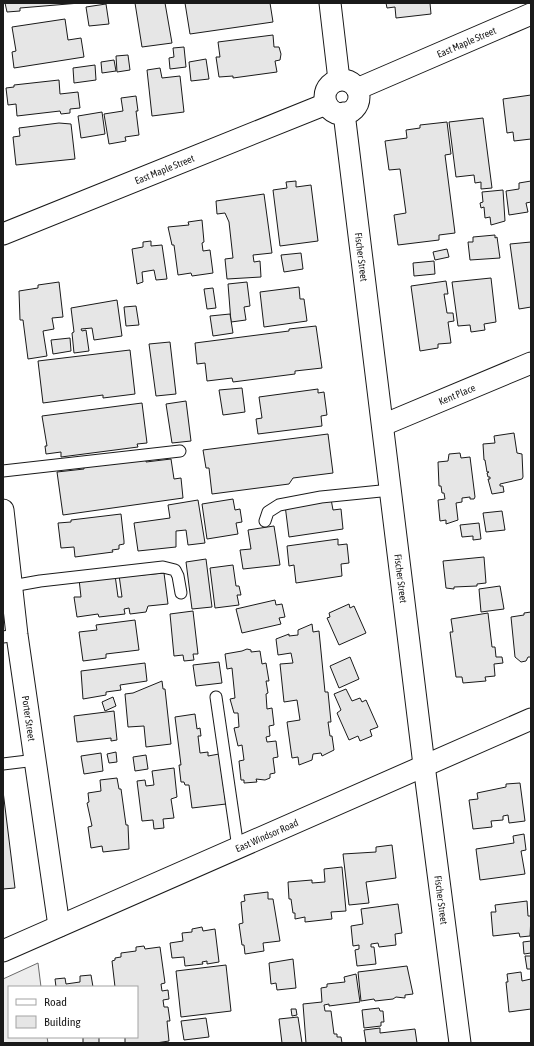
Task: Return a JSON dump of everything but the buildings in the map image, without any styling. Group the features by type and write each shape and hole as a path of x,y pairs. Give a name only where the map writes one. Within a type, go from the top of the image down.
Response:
{"street":[{"path":"330,3 348,85 358,100 357,105 349,112 335,108 325,99 327,89 334,82 348,85"},
{"name":"East Maple Street","path":"348,85 531,14"},
{"name":"East Maple Street","path":"3,234 335,108"},
{"name":"Fischer Street","path":"335,108 383,425 424,765 460,1043"},
{"name":"Kent Place","path":"383,425 531,363"},
{"name":"Porter Street","path":"3,510 12,586 10,636 36,760 59,926"},
{"name":"East Windsor Road","path":"3,951 531,719"}],"lane":[{"path":"3,471 180,451"},
{"path":"265,521 268,512 279,504 321,497 391,490"},
{"path":"12,586 78,576 163,567 175,570 178,576 181,593"},
{"path":"216,697 238,848"},
{"path":"3,764 36,760"}],"shaded area":[{"path":"38,963 41,986 8,986 8,1038 47,1038 48,1043 3,1043 3,979"}]}
